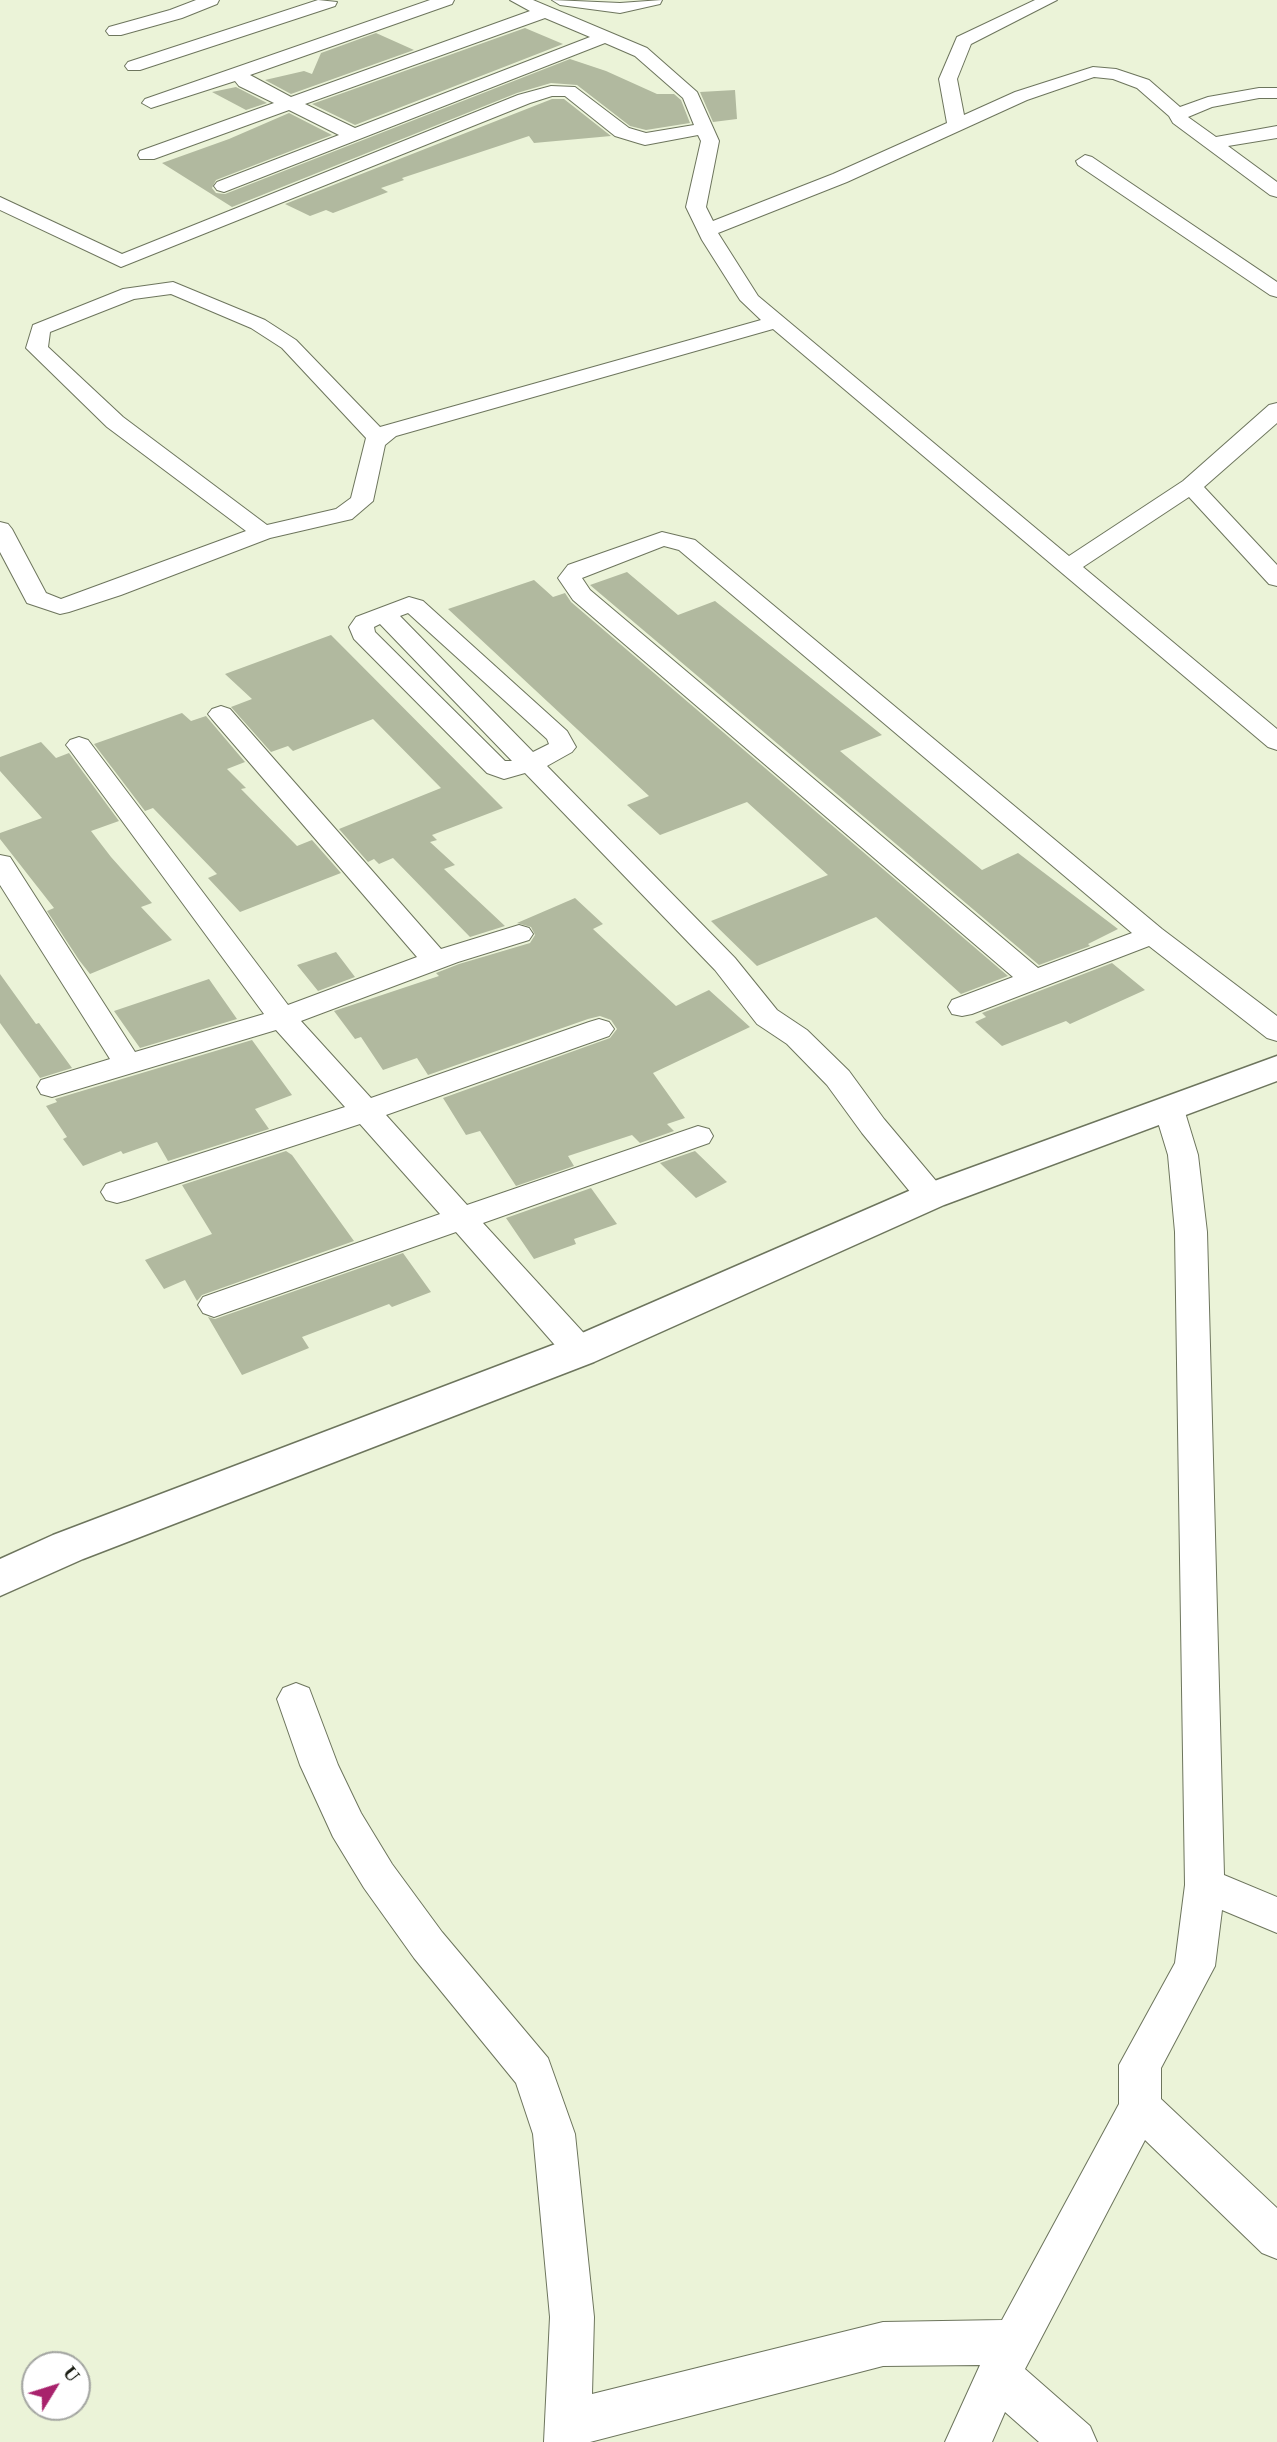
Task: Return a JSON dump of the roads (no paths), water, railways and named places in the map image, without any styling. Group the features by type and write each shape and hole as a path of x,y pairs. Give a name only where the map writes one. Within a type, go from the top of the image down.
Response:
{"street":[{"path":"115,31 176,14 211,0"},
{"path":"518,0 552,6 620,8 654,0"},
{"path":"957,125 948,79 963,41 1049,0"},
{"path":"151,103 384,24 434,2"},
{"path":"134,66 332,3"},
{"path":"147,155 445,48 552,6 641,52 691,96 709,141 696,207 750,300 1277,742"},
{"path":"362,15 445,48"},
{"path":"224,186 608,36"},
{"path":"707,230 840,178 1021,96 1093,72 1116,74 1143,85 1178,114 1179,119 1273,185"},
{"path":"240,73 245,82 354,135"},
{"path":"0,203 121,261 524,99 551,91 569,90 622,132 645,139 704,129"},
{"path":"1178,114 1208,102 1259,93 1277,93"},
{"path":"1214,143 1277,132"},
{"path":"1085,161 1277,291"},
{"path":"263,533 115,422 37,348 40,329 130,293 173,288 258,324 289,344 378,438"},
{"path":"0,529 36,598 60,607 113,590 263,533 328,519 354,509 362,501 374,443 388,431 776,322"},
{"path":"1069,566 1191,486 1273,424"},
{"path":"1191,486 1277,579"},
{"path":"1034,980 581,595 570,578 576,570 662,539 687,545 1152,935 1277,1031"},
{"path":"530,764 563,747 558,736 414,606 403,605 383,613 530,764 725,964 767,1017 797,1037 838,1078 873,1126 931,1196"},
{"path":"221,714 435,960"},
{"path":"79,745 282,1018 580,1351"},
{"path":"0,863 128,1064"},
{"path":"52,1087 282,1018 435,960 519,934"},
{"path":"962,1007 1152,935"},
{"path":"117,1192 366,1111 599,1029"},
{"path":"0,1578 68,1547 580,1351 931,1196 1277,1068"},
{"path":"968,2442 1006,2359 1140,2107 1140,2066 1195,1966 1205,1885 1191,1232 1184,1155 1169,1109"},
{"path":"214,1305 698,1136"},
{"path":"296,1699 319,1765 347,1825 378,1876 428,1945 533,2072 554,2134 570,2304 567,2433 883,2344 1006,2359 1074,2442"},
{"path":"1205,1885 1277,1915"},
{"path":"1140,2107 1277,2238"}]}
